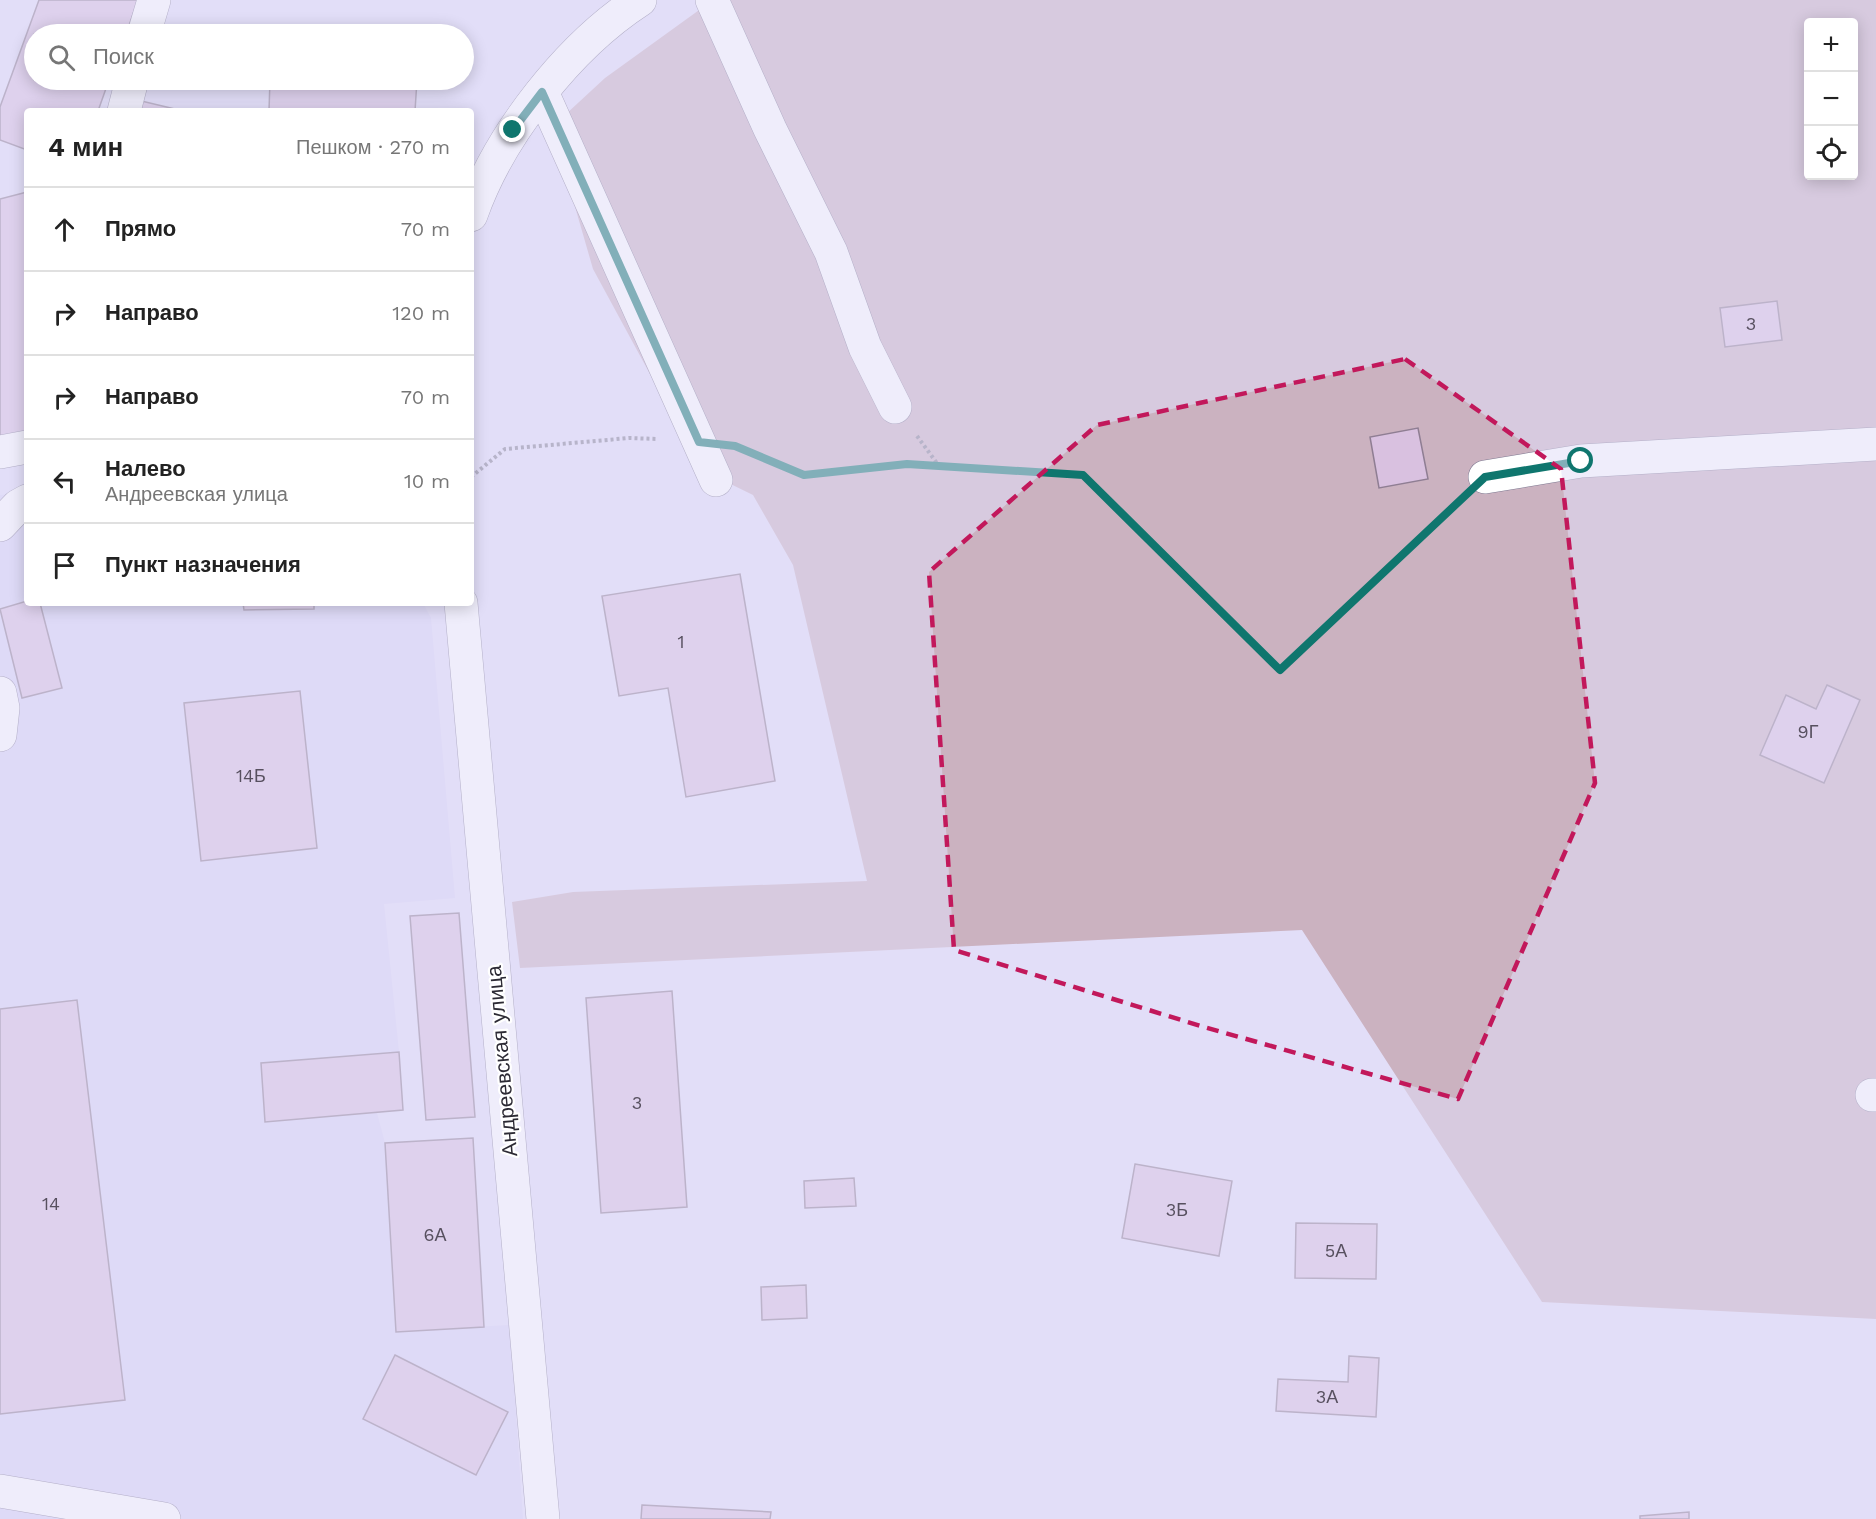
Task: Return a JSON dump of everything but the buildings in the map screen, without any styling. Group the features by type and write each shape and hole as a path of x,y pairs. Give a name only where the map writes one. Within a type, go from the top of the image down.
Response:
{"street":[{"path":"147,24 154,0"},
{"path":"474,207 513,130 542,92 611,10 640,0"},
{"path":"712,0 770,129 831,252 865,346 895,407"},
{"path":"125,108 129,90"},
{"path":"542,92 716,480"},
{"path":"1485,477 1581,461 1876,444"},
{"path":"0,452 24,448"},
{"path":"0,525 24,503"},
{"name":"Андреевская улица","path":"461,606 543,1519"},
{"path":"0,693 3,708 0,735"},
{"path":"0,1491 164,1519"}],"path":[{"path":"474,475 505,449 629,438 735,446 804,475 907,464 1083,475 1280,670 1485,477"}],"highlighted area":[{"path":"1405,359 1561,469 1595,783 1458,1099 1204,1027 954,950 929,572 1097,425"}],"shaded area":[{"path":"713,0 1876,0 1876,1319 1542,1302 1302,930 520,968 512,902 573,892 867,881 793,565 753,495 702,470 593,269 552,127 605,78"},
{"path":"16,494 24,510 24,606 425,606 431,618 455,898 384,904 399,1052 261,1063 265,1121 377,1113 385,1143 396,1331 510,1325 523,1519 0,1519 0,495"}],"route":[{"path":"513,130 542,92 699,442 735,446 804,475 907,464 1083,475 1171,565 1280,670 1485,477 1581,461"}]}
